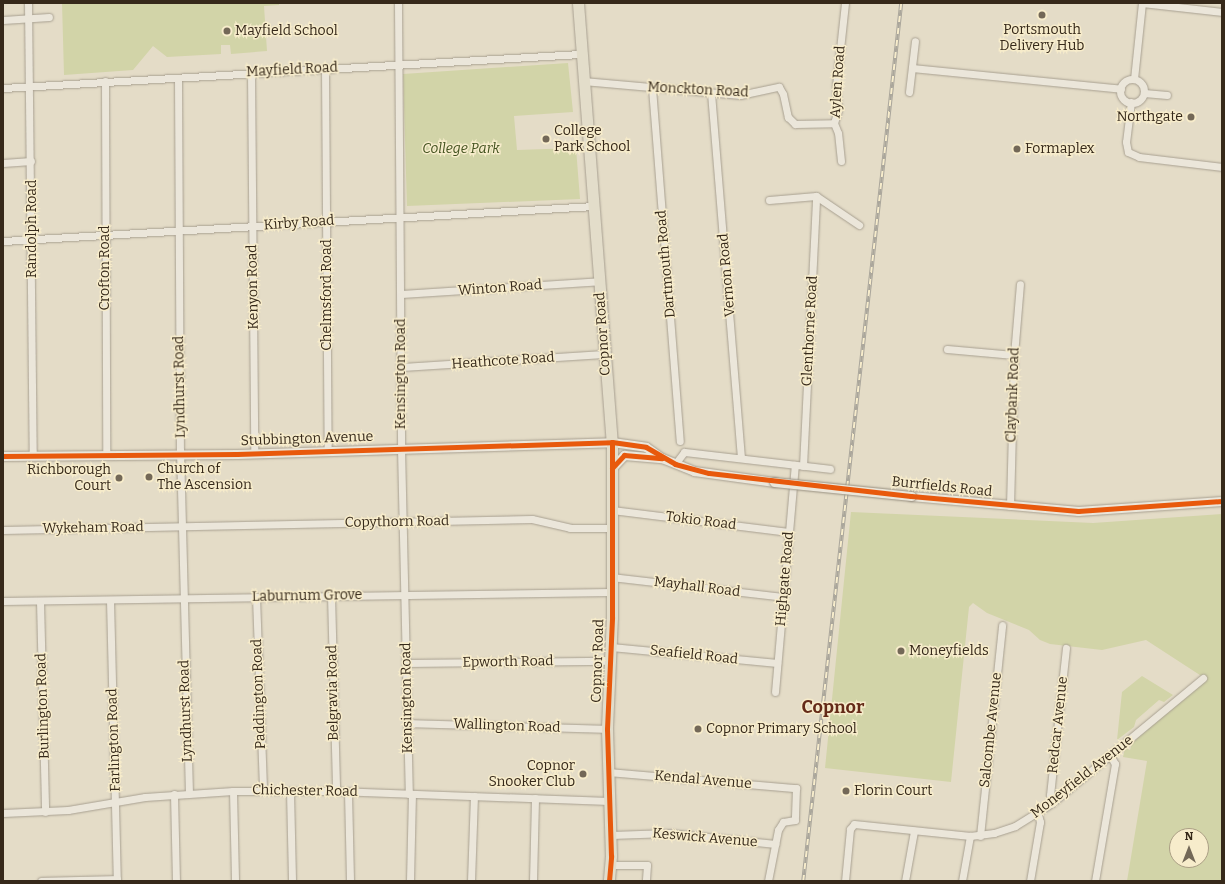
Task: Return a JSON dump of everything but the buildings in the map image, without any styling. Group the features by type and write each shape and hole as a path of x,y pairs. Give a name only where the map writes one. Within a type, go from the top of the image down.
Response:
{"main road":[{"name":"Copnor Road","path":"578,3 612,442 611,647 607,730 611,835 611,865 609,881"}],"street":[{"name":"Randolph Road","path":"28,3 32,161 33,455"},
{"name":"Kensington Road","path":"398,3 404,595 411,794 410,881"},
{"name":"Aylen Road","path":"841,161 838,133 834,123 838,110 836,86 844,3"},
{"path":"1134,79 1142,3 1222,12"},
{"path":"3,20 29,20 50,17"},
{"path":"909,92 915,41"},
{"name":"Mayfield Road","path":"3,88 581,54"},
{"name":"Chelmsford Road","path":"325,68 328,450"},
{"path":"912,68 1121,89"},
{"name":"Kenyon Road","path":"250,73 254,453"},
{"name":"Lyndhurst Road","path":"178,78 178,230 183,598 189,793"},
{"path":"1134,79 1141,83 1144,93 1140,100 1131,102 1124,99 1121,89 1124,82 1134,79"},
{"name":"Crofton Road","path":"105,81 106,455"},
{"name":"Monckton Road","path":"583,81 746,95 779,87 783,94 788,117 795,124 834,123"},
{"name":"Dartmouth Road","path":"652,88 680,441"},
{"name":"Vernon Road","path":"711,93 741,458"},
{"path":"1144,93 1167,95"},
{"path":"1131,102 1126,142 1128,152 1140,157 1222,167"},
{"path":"3,163 32,161"},
{"path":"769,200 816,196 859,225"},
{"name":"Glenthorne Road","path":"803,466 816,196"},
{"name":"Kirby Road","path":"3,241 594,206"},
{"name":"Winton Road","path":"401,294 600,281"},
{"name":"Claybank Road","path":"1010,506 1014,355 1020,284"},
{"path":"947,349 1014,355"},
{"name":"Heathcote Road","path":"402,367 604,354"},
{"name":"Stubbington Avenue","path":"3,456 181,455 612,442"},
{"name":"Burrfields Road","path":"612,442 646,447 662,458 675,464 709,474 1010,506 1078,511 1116,510 1222,501"},
{"path":"675,464 684,452 830,469"},
{"name":"Burrfields Road","path":"612,468 624,455 662,458"},
{"name":"Highgate Road","path":"775,692 795,465"},
{"name":"Tokio Road","path":"612,510 789,532"},
{"name":"Copythorn Road","path":"182,526 532,519 570,528 611,528"},
{"name":"Wykeham Road","path":"3,530 182,526"},
{"name":"Mayhall Road","path":"611,577 783,597"},
{"name":"Laburnum Grove","path":"3,601 611,592"},
{"name":"Belgravia Road","path":"331,595 336,791"},
{"name":"Paddington Road","path":"256,597 263,790"},
{"name":"Farlington Road","path":"110,600 117,880"},
{"name":"Burlington Road","path":"40,601 45,812"},
{"name":"Salcombe Avenue","path":"980,836 1002,625"},
{"name":"Seafield Road","path":"611,647 777,663"},
{"name":"Redcar Avenue","path":"1052,803 1050,795 1066,648"},
{"name":"Epworth Road","path":"406,663 610,661"},
{"name":"Moneyfield Avenue","path":"845,881 850,829 854,824 970,836 980,836 1005,830 1038,814 1203,678"},
{"name":"Wallington Road","path":"408,723 607,730"},
{"path":"1095,881 1115,764 1110,755"},
{"name":"Kendal Avenue","path":"608,772 787,787 797,791 795,820 780,825 775,844"},
{"path":"233,790 235,881"},
{"name":"Chichester Road","path":"3,813 45,812 174,794 233,790 336,791 609,800"},
{"path":"290,790 292,881"},
{"path":"348,792 350,881"},
{"path":"174,794 176,881"},
{"path":"471,881 474,796"},
{"path":"533,881 535,798"},
{"path":"1030,881 1040,822 1038,814"},
{"path":"905,881 914,831"},
{"name":"Keswick Avenue","path":"611,835 669,833 775,844"},
{"path":"962,881 970,836"},
{"path":"768,881 775,844"},
{"path":"611,865 647,865 646,881"},
{"path":"41,881 117,880"}],"green space":[{"path":"62,3 279,3 279,5 264,6 267,51 231,54 230,45 221,45 221,54 167,57 153,46 133,70 64,75"},
{"name":"College Park","path":"568,63 573,112 514,116 517,150 576,148 580,199 407,206 403,74"},
{"path":"851,512 1093,523 1222,514 1222,881 1127,881 1147,761 1123,757 1125,748 1130,750 1132,743 1206,679 1146,640 1102,650 1050,644 1040,640 1029,630 987,613 973,603 969,607 951,782 825,768"},
{"path":"1142,676 1173,695 1164,702 1159,700 1136,720 1134,727 1117,740 1122,692"}],"railway":[{"path":"803,881 901,3"}],"cycle path":[{"path":"3,456 237,454 612,442 646,447 675,464 709,473 911,496 1078,511 1222,501"},
{"path":"609,881 611,856 607,729 612,617 612,442"},
{"path":"612,468 624,455 662,458"}],"place":[{"name":"Portsmouth Delivery Hub","path":"1042,15"},
{"name":"Mayfield School","path":"227,31"},
{"name":"Northgate","path":"1191,117"},
{"name":"College Park School","path":"546,139"},
{"name":"Formaplex","path":"1017,149"},
{"name":"Church of The Ascension","path":"149,477"},
{"name":"Richborough Court","path":"119,478"},
{"name":"Moneyfields","path":"901,651"},
{"name":"Copnor Primary School","path":"698,729"},
{"name":"Copnor Snooker Club","path":"583,774"},
{"name":"Florin Court","path":"846,791"}],"district":[{"name":"Copnor","path":"833,707"}]}
